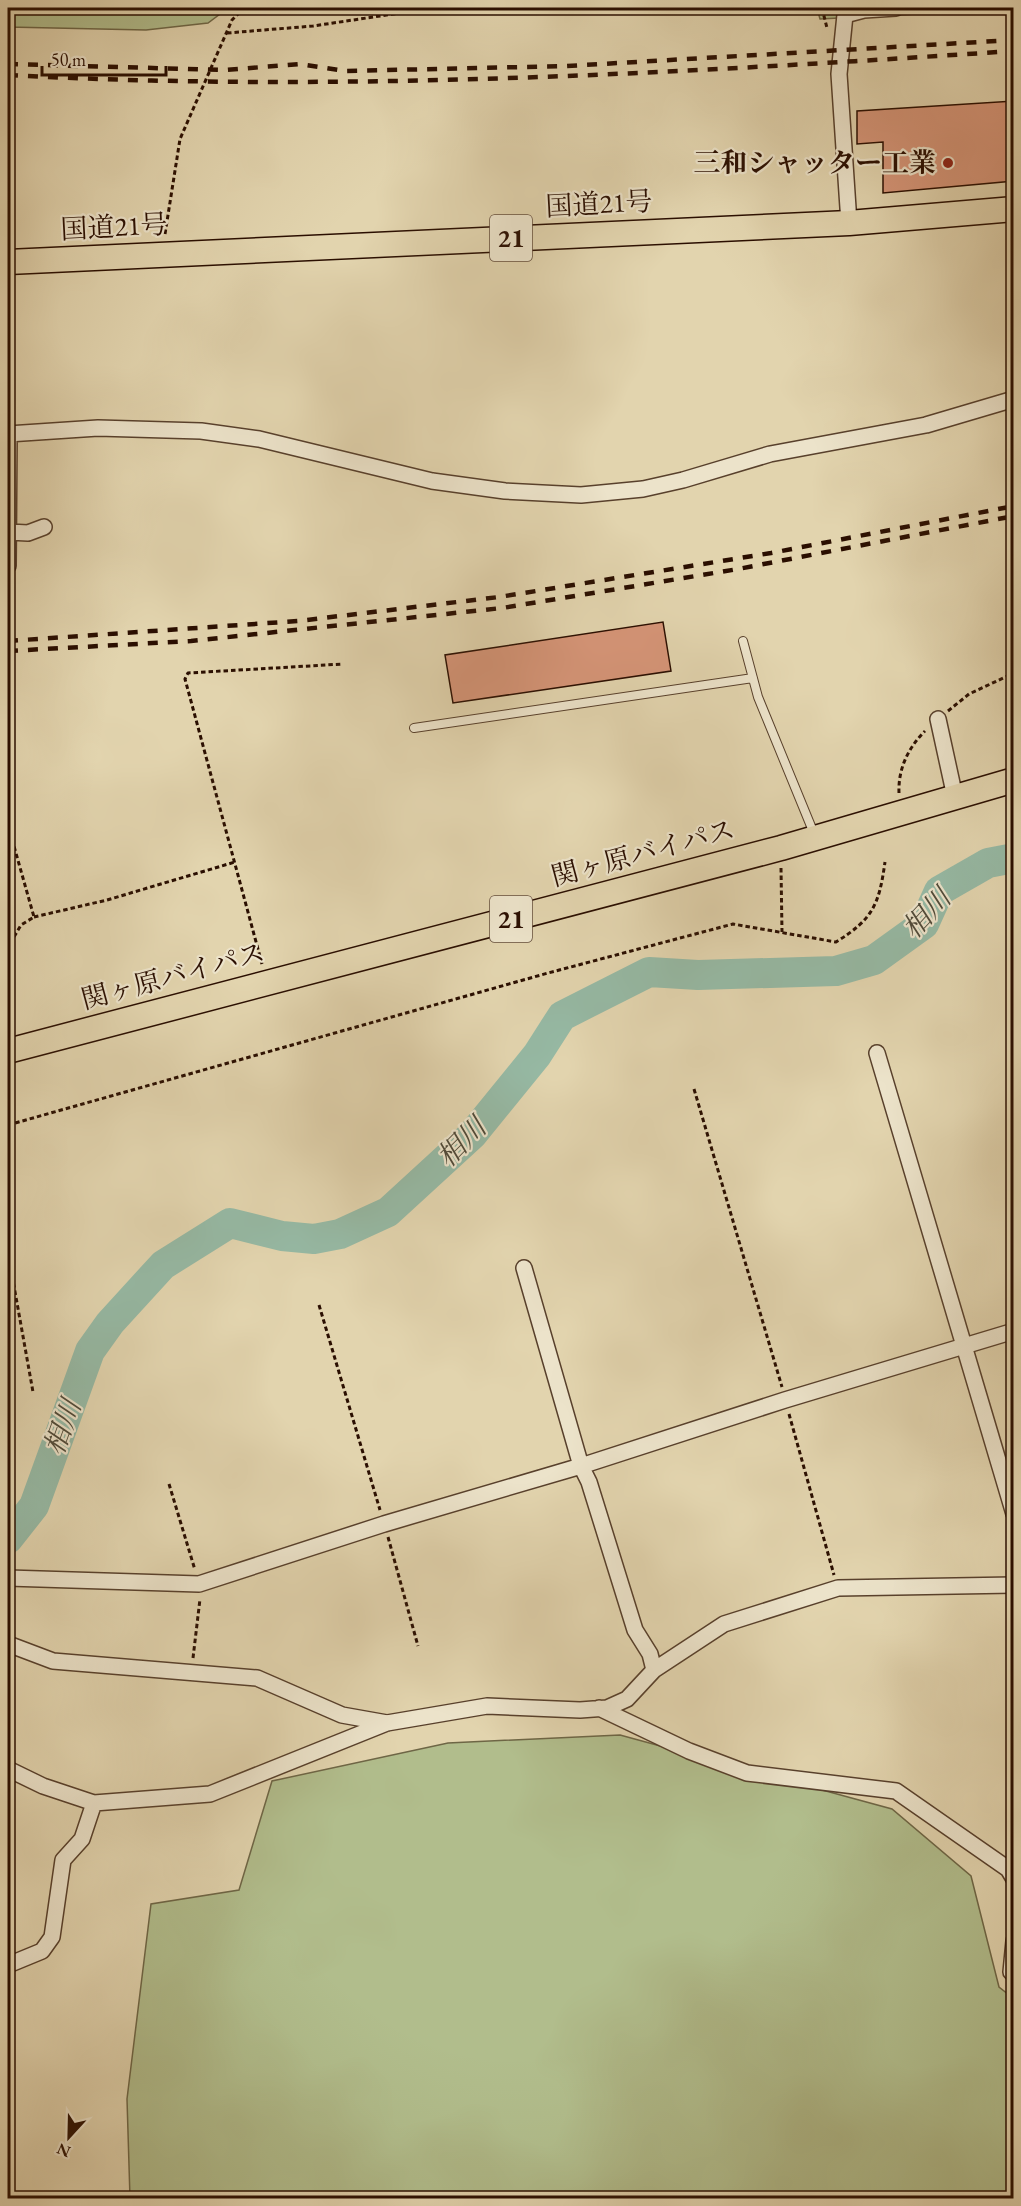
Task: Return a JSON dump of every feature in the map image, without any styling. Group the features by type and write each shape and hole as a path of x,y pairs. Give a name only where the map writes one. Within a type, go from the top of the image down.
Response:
{"highway":[{"name":"国道21号","path":"8,261 849,223 1014,209"},
{"name":"関ヶ原バイパス","path":"8,1051 781,848 1014,780"}],"street":[{"path":"849,223 839,74 844,15 864,10 896,8"},
{"path":"8,566 8,434 98,428 201,431 259,439 432,481 505,491 581,495 643,489 776,453 926,425 1014,399"},
{"path":"9,532 28,533 44,527"},
{"path":"938,719 955,797"},
{"path":"877,1053 1014,1514"},
{"path":"524,1268 581,1467 589,1482 634,1630 639,1641 650,1654 654,1670"},
{"path":"8,1578 199,1584 384,1524 581,1467 785,1400 1014,1330"},
{"path":"8,1768 43,1786 94,1803 210,1794 387,1723 487,1706 580,1710 599,1708 627,1699 654,1670 699,1638 724,1624 838,1588 1014,1585"},
{"path":"8,1644 53,1661 257,1678 342,1715 387,1723"},
{"path":"599,1708 689,1751 747,1773 896,1791 1008,1869 1014,1879"},
{"path":"8,1965 42,1951 52,1937 63,1860 82,1839 94,1803"},
{"path":"1014,1941 1011,1972 1014,1975"}],"lane":[{"path":"743,641 758,697 806,810 815,838"},
{"path":"414,728 753,678"}],"path":[{"path":"164,254 166,216 180,139 232,20 244,8"},
{"path":"227,33 313,26 400,13 414,8"},
{"path":"267,983 236,862 184,678 188,673 343,664"},
{"path":"899,794 898,776 910,750 938,719 969,694 1014,673"},
{"path":"8,825 34,917"},
{"path":"781,848 782,932"},
{"path":"8,947 21,925 34,917 85,906 236,862"},
{"path":"8,1125 549,973 733,924 836,942 860,927 873,909 882,887 885,862"},
{"path":"694,1089 838,1588"},
{"path":"8,1231 10,1275 33,1392"},
{"path":"319,1305 418,1646"}],"green space":[{"path":"8,8 228,8 208,23 146,30 8,27"},
{"path":"817,8 1013,8 1014,9 820,19"},
{"path":"620,1735 892,1809 971,1876 999,1987 1013,1998 1013,2198 130,2198 127,2099 151,1904 239,1890 272,1781 448,1743"}],"building":[{"name":"三和シャッター工業","path":"1014,101 1014,181 883,193 883,142 857,144 857,111"},
{"path":"663,622 671,671 453,703 445,655"}],"waterway":[{"name":"相川","path":"8,1539 34,1506 90,1351 110,1323 163,1265 230,1223 282,1236 314,1239 340,1234 388,1212 472,1135 537,1055 562,1016 649,972 698,975 836,971 874,960 924,924 939,891 988,863 1014,858"}],"railway":[{"path":"8,64 225,70 300,64 346,71 567,66 1014,40"},
{"path":"8,75 259,82 511,78 763,67 1014,51"},
{"path":"8,641 298,621 499,597 771,553 1014,506"},
{"path":"8,651 191,641 502,608 738,569 1014,516"}],"place":[{"name":"三和シャッター工業","path":"948,163"}]}
